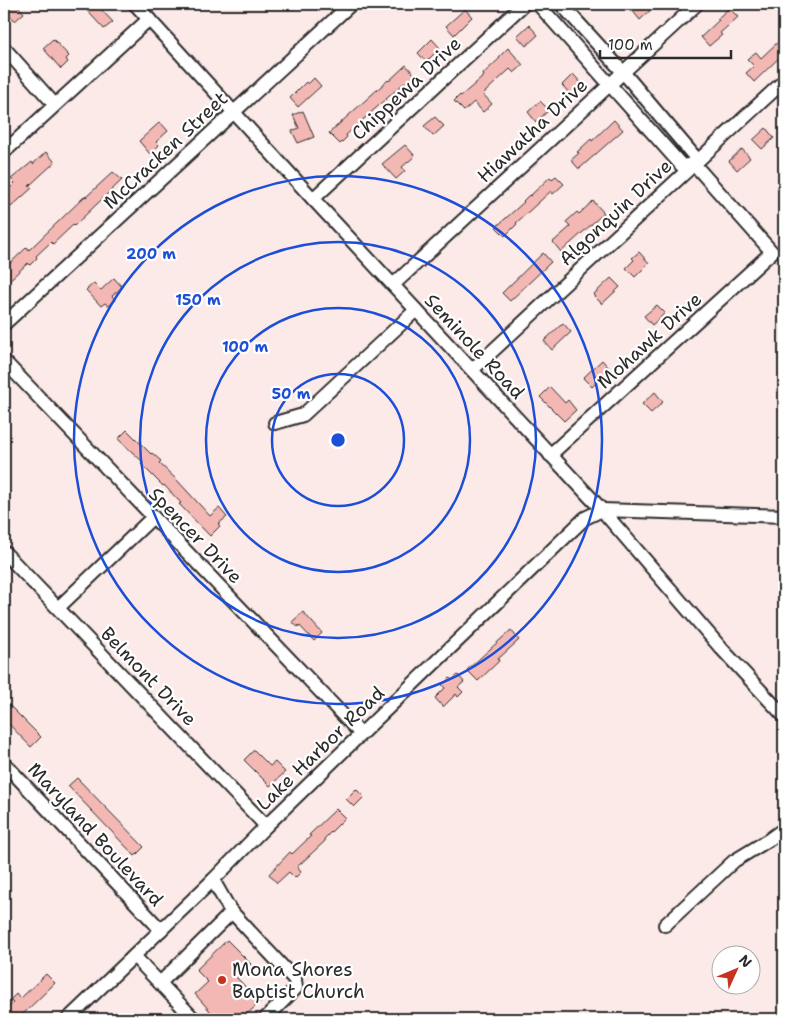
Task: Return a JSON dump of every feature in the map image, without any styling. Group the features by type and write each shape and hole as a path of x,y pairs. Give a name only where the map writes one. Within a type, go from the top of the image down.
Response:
{"street":[{"name":"Seminole Road","path":"135,4 602,510 720,647 784,716"},
{"name":"McCracken Street","path":"4,324 351,4"},
{"name":"Chippewa Drive","path":"313,199 524,4"},
{"path":"538,4 682,166 694,164 694,156 623,72 561,4"},
{"name":"Hiawatha Drive","path":"393,285 697,4"},
{"path":"4,152 149,19"},
{"path":"4,48 55,105"},
{"name":"Algonquin Drive","path":"472,370 784,81"},
{"name":"Mohawk Drive","path":"550,455 772,252 694,164"},
{"path":"275,423 303,414 416,310"},
{"name":"Spencer Drive","path":"4,362 361,734"},
{"path":"602,510 784,516"},
{"name":"Lake Harbor Road","path":"68,1019 585,518 602,510"},
{"path":"58,608 153,517"},
{"name":"Belmont Drive","path":"4,552 266,826"},
{"name":"Maryland Boulevard","path":"4,763 161,930"},
{"path":"665,924 734,862 784,829"},
{"path":"213,880 232,912 295,980 296,988 265,1019"},
{"path":"160,983 232,912"},
{"path":"134,956 194,1019"}],"building":[{"path":"4,4 16,4 24,13 15,21 4,8"},
{"path":"81,4 96,4 113,22 104,29"},
{"path":"639,4 657,4 640,20 632,10"},
{"path":"729,8 738,17 709,46 701,37"},
{"path":"465,9 472,17 454,35 446,26"},
{"path":"529,25 538,35 526,46 517,36"},
{"path":"53,39 69,56 66,59 68,62 61,69 43,48"},
{"path":"432,39 440,48 428,60 428,64 418,53"},
{"path":"780,40 784,45 784,53 754,82 746,73 754,66 747,59 756,52 761,58"},
{"path":"508,48 523,65 514,73 510,69 483,94 492,104 483,112 474,102 464,111 454,101 484,76 483,74"},
{"path":"406,65 415,75 346,135 347,137 340,144 329,133"},
{"path":"573,74 583,85 571,95 562,85"},
{"path":"314,78 321,86 298,107 290,98 306,82 308,84"},
{"path":"540,101 549,110 536,122 528,112"},
{"path":"303,111 314,137 298,143 292,131 299,128 293,115"},
{"path":"435,117 444,126 433,136 424,126"},
{"path":"614,120 623,130 579,169 571,160 579,153 577,152"},
{"path":"160,122 168,131 156,142 159,145 150,154 139,141"},
{"path":"766,128 774,138 762,149 753,140"},
{"path":"405,145 415,156 402,167 405,171 396,179 382,164"},
{"path":"742,149 750,158 737,170 729,161"},
{"path":"46,152 55,162 29,186 32,188 11,207 4,199 4,194 15,183 11,179 32,162 33,164"},
{"path":"113,172 122,180 74,226 53,244 51,242 36,256 37,258 30,265 28,263 4,285 4,269 27,247 29,250"},
{"path":"556,176 564,184 553,194 551,191 516,223 505,236 496,227 550,177 552,179"},
{"path":"593,201 604,213 561,252 553,242 570,227 566,222 577,212 579,214"},
{"path":"639,252 649,263 635,277 626,268 634,260 632,258"},
{"path":"543,253 551,262 510,301 502,293"},
{"path":"114,278 122,287 112,296 115,300 109,306 105,303 101,306 86,290 94,283 101,290"},
{"path":"611,278 620,287 602,304 593,295"},
{"path":"657,305 665,313 652,325 644,316"},
{"path":"563,323 571,332 552,350 544,341"},
{"path":"602,360 610,369 592,387 583,378"},
{"path":"550,387 565,403 568,400 576,410 564,421 540,397"},
{"path":"655,392 663,402 651,413 642,404"},
{"path":"127,430 151,454 161,461 159,463 210,516 219,508 227,517 218,524 220,526 210,536 179,504 181,503 164,485 141,464 143,462 118,439"},
{"path":"303,612 322,633 314,641 299,625 298,627 292,622"},
{"path":"511,630 519,640 478,681 467,670"},
{"path":"458,675 464,682 458,687 463,692 458,697 456,694 443,707 435,698 445,688 442,685 450,678 452,680"},
{"path":"4,700 41,737 31,747 4,719"},
{"path":"254,750 270,766 275,762 285,772 270,786 244,760"},
{"path":"77,778 144,847 135,856 68,786"},
{"path":"356,789 364,797 354,807 346,799"},
{"path":"336,809 345,818 324,839 325,841 297,867 301,872 295,878 289,872 277,883 269,874 290,852 292,854 311,836 309,835"},
{"name":"Mona Shores Baptist Church","path":"227,940 251,964 237,978 260,1002 242,1019 211,1019 206,1015 210,1011 195,994 208,982 196,970"},
{"path":"46,974 55,983 18,1019 14,1015 9,1019 4,1019 4,1011 13,1003 10,1000 16,994 20,999"}],"place":[{"name":"Mona Shores Baptist Church","path":"222,980"}]}
